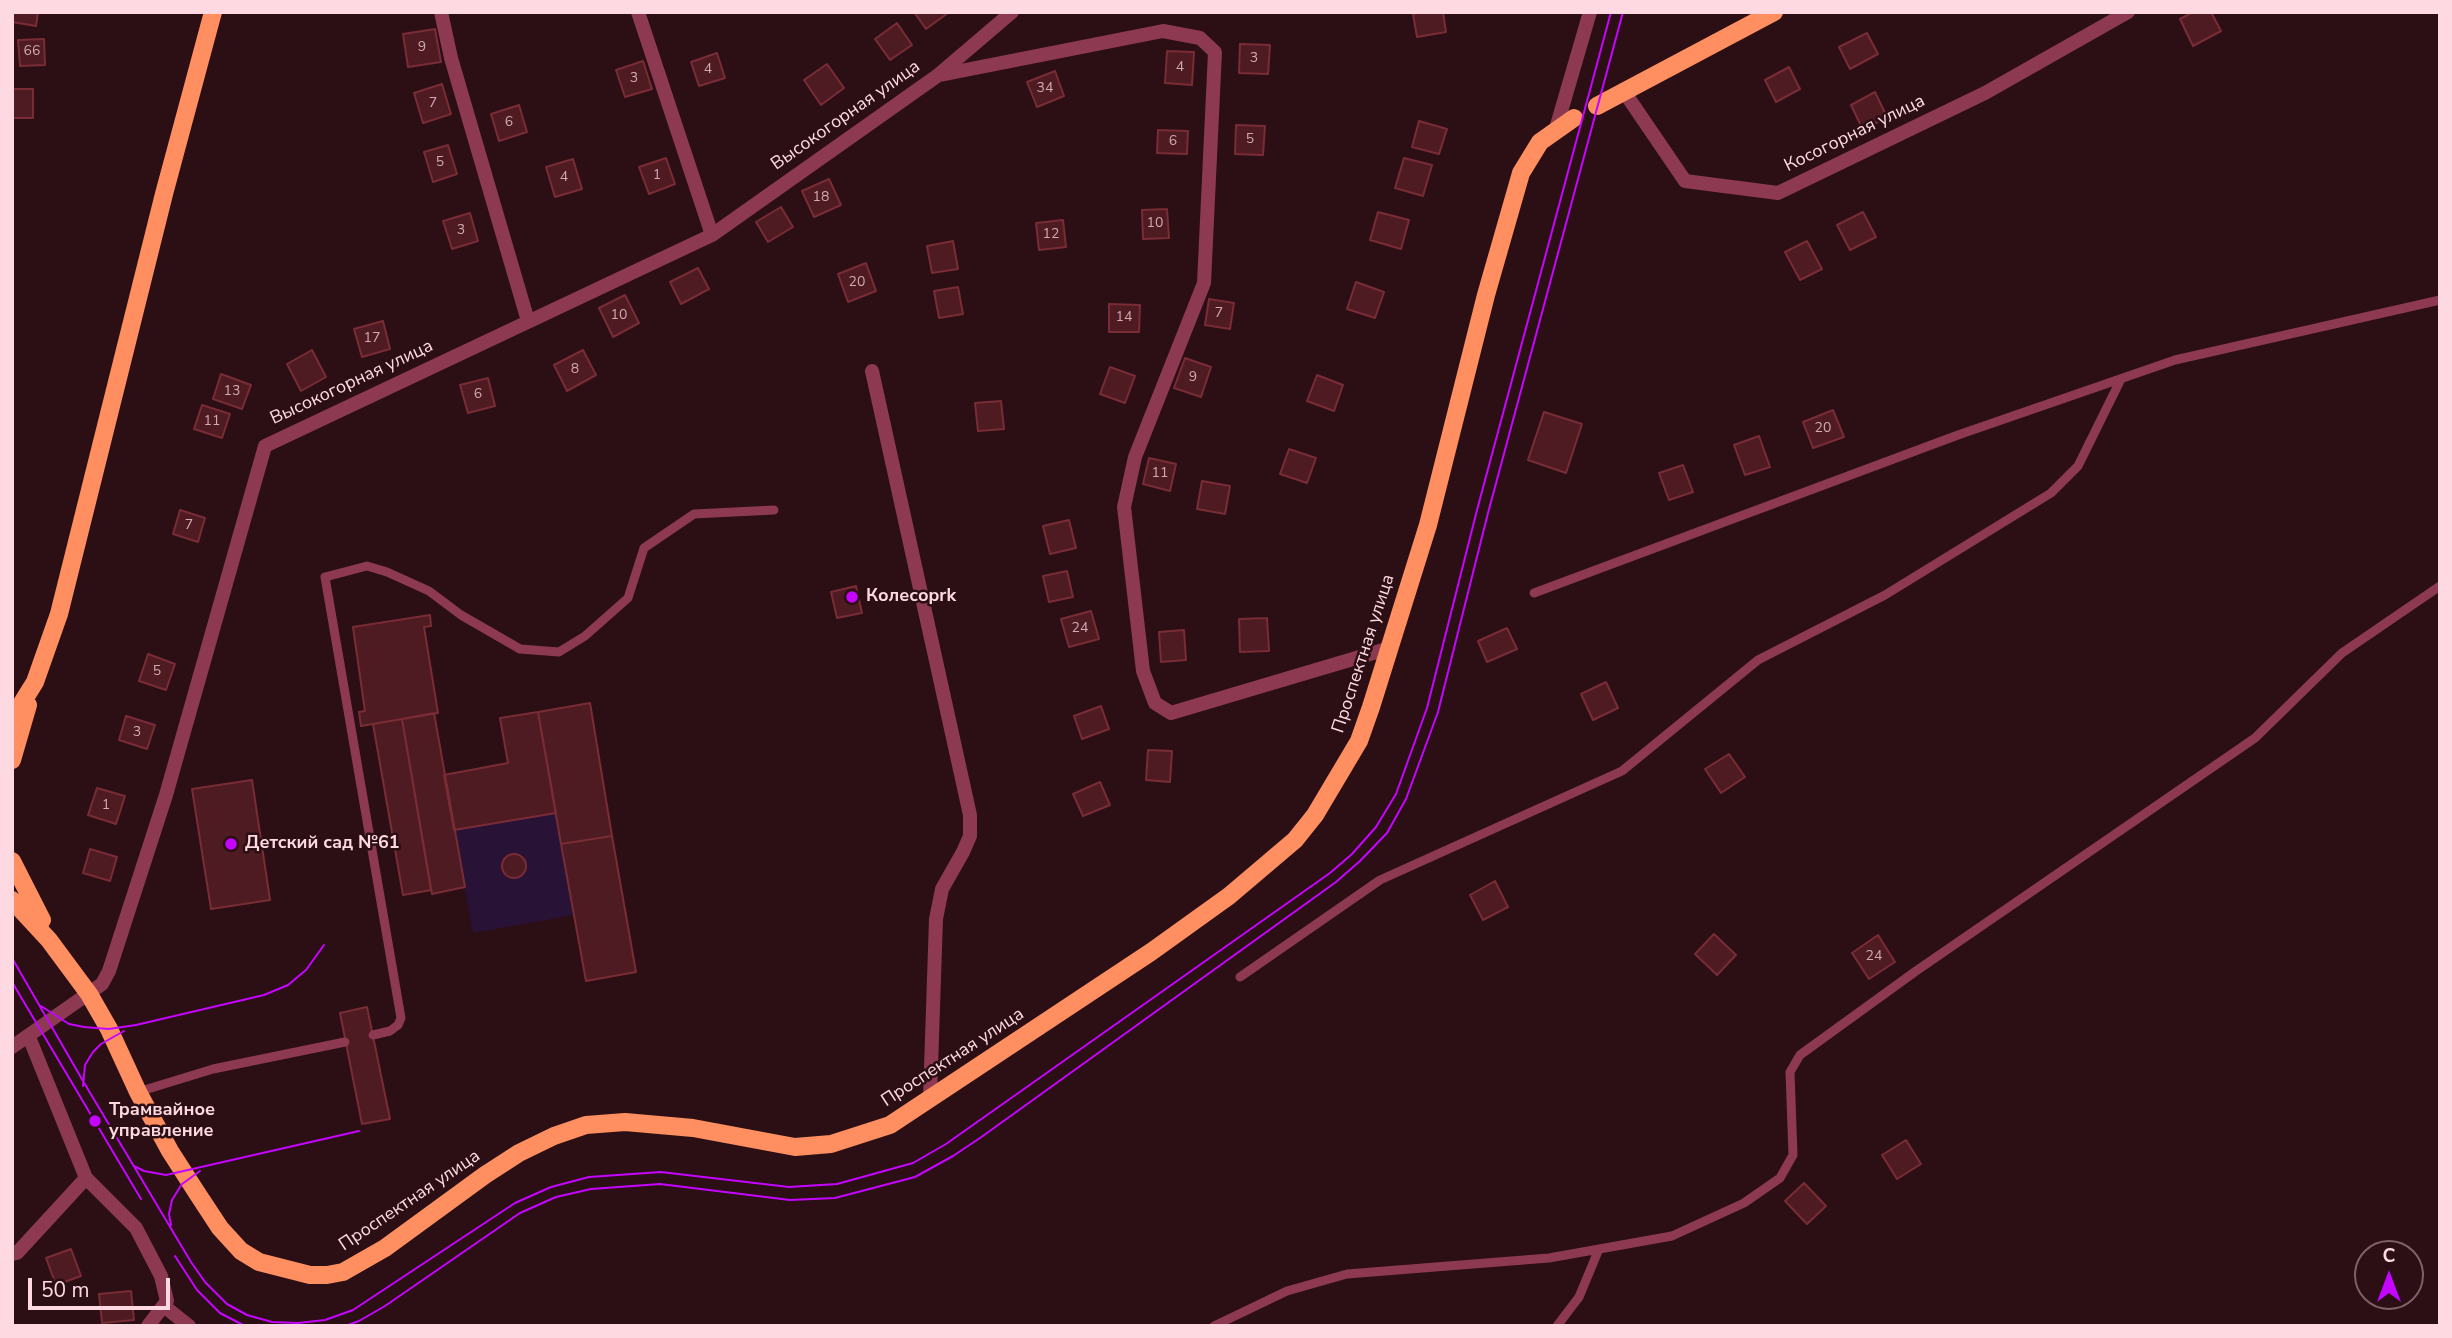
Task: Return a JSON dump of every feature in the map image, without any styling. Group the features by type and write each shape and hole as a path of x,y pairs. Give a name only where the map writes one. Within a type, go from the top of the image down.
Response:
{"main road":[{"path":"12,760 59,614 163,194 213,12"},
{"path":"1597,106 1774,12"},
{"name":"Проспектная улица","path":"12,900 28,914 89,994 170,1151 220,1228 241,1251 259,1262 310,1275 342,1272 385,1248 519,1153 554,1136 586,1125 625,1122 693,1128 796,1147 831,1144 890,1125 930,1097 980,1068 1151,952 1239,888 1295,840 1315,815 1359,741 1390,648 1428,525 1486,295 1521,173 1541,142 1574,118"},
{"path":"12,719 35,682"},
{"path":"12,861 57,951"}],"street":[{"path":"441,12 451,58 528,321"},
{"path":"638,12 712,235"},
{"name":"Высокогорная улица","path":"12,1047 102,984 109,971 158,820 265,446 712,235 937,76 1012,12"},
{"path":"1555,132 1590,12"},
{"name":"Косогорная улица","path":"1623,90 1685,181 1778,193 1985,93 2128,12"},
{"path":"937,76 1163,31 1200,38 1215,52 1204,283 1135,457 1125,507 1143,671 1155,703 1171,713 1390,648"},
{"path":"872,371 970,816 970,836 942,889 936,919 930,1097"},
{"path":"27,1038 86,1178 136,1228 161,1276 167,1301 148,1326"},
{"path":"12,1254 17,1253 86,1178"},
{"path":"165,1307 190,1326"}],"lane":[{"path":"1534,593 1958,435 2175,360 2440,300"},
{"path":"1240,977 1380,880 1622,771 1758,660 1885,595 2051,493 2078,466 2121,379"},
{"path":"373,1035 390,1031 398,1025 401,1018 325,577 367,566 387,572 429,591 461,615 520,649 559,652 585,636 628,598 644,548 694,514 775,510"},
{"path":"1214,1326 1287,1291 1347,1274 1549,1258 1672,1237 1744,1203 1780,1178 1793,1155 1790,1072 1800,1055 1905,979 2255,738 2342,653 2440,586"},
{"path":"138,1092 213,1069 345,1042"},
{"path":"1557,1326 1579,1297 1599,1249"}],"shaded area":[{"path":"556,813 574,915 473,933 454,830","holes":["510,854 521,856 525,871 515,877 508,876 502,867 504,859"]}],"building":[{"path":"12,12 38,12 36,26 12,22"},
{"path":"914,12 947,12 948,13 926,29"},
{"path":"1443,12 1446,32 1417,37 1413,14"},
{"path":"2193,12 2211,12 2221,31 2193,46 2180,19"},
{"path":"897,23 912,45 890,60 875,39"},
{"path":"435,29 441,62 408,67 403,34"},
{"path":"1867,33 1878,54 1850,69 1839,47"},
{"path":"44,39 45,65 20,66 18,40"},
{"path":"1240,44 1270,45 1268,74 1239,73"},
{"path":"1167,51 1194,52 1192,85 1165,83"},
{"path":"717,53 725,78 699,86 691,62"},
{"path":"643,61 652,89 625,97 616,70"},
{"path":"827,64 844,88 821,105 804,80"},
{"path":"1789,67 1800,89 1776,102 1765,80"},
{"path":"1055,71 1064,96 1037,107 1027,82"},
{"path":"442,84 451,114 423,123 414,93"},
{"path":"12,89 33,89 33,118 12,118"},
{"path":"1875,92 1887,117 1863,130 1851,105"},
{"path":"519,105 527,132 499,141 491,114"},
{"path":"1419,121 1447,129 1439,154 1412,147"},
{"path":"1236,125 1265,126 1263,155 1235,154"},
{"path":"1158,130 1188,131 1187,154 1157,153"},
{"path":"448,145 457,174 433,182 424,152"},
{"path":"666,158 675,184 649,194 639,167"},
{"path":"1404,158 1432,165 1423,196 1395,188"},
{"path":"573,159 582,189 555,197 546,167"},
{"path":"829,179 841,205 814,217 802,191"},
{"path":"781,207 793,227 768,242 756,222"},
{"path":"1167,209 1169,238 1143,239 1142,210"},
{"path":"1378,212 1409,220 1401,249 1370,240"},
{"path":"1863,212 1876,237 1850,250 1837,225"},
{"path":"470,213 478,241 452,249 443,221"},
{"path":"1063,220 1066,247 1039,250 1036,223"},
{"path":"953,241 958,269 932,273 927,246"},
{"path":"1807,241 1822,269 1800,280 1785,252"},
{"path":"866,263 876,291 848,302 838,274"},
{"path":"698,268 709,289 681,304 670,282"},
{"path":"1356,282 1384,292 1375,318 1347,309"},
{"path":"958,287 963,314 939,318 934,291"},
{"path":"625,295 639,323 613,337 599,308"},
{"path":"1209,299 1234,303 1230,329 1205,325"},
{"path":"1109,304 1140,305 1139,332 1109,332"},
{"path":"383,321 390,349 362,357 354,329"},
{"path":"312,350 326,377 301,391 287,364"},
{"path":"583,350 596,375 567,391 554,365"},
{"path":"1185,358 1211,367 1201,397 1174,388"},
{"path":"1110,367 1135,376 1125,403 1100,394"},
{"path":"221,374 251,385 242,409 213,399"},
{"path":"1317,375 1343,385 1334,411 1307,401"},
{"path":"488,378 495,406 468,413 460,385"},
{"path":"1001,401 1004,429 978,431 975,403"},
{"path":"202,405 230,414 222,438 194,429"},
{"path":"1833,410 1844,437 1813,448 1803,422"},
{"path":"1544,412 1582,424 1566,473 1528,460"},
{"path":"1759,436 1770,467 1745,475 1734,445"},
{"path":"1289,449 1316,458 1307,483 1280,474"},
{"path":"1149,458 1176,464 1170,491 1143,484"},
{"path":"1683,465 1693,492 1669,500 1659,473"},
{"path":"1202,481 1230,486 1225,514 1197,509"},
{"path":"180,510 205,518 198,542 173,534"},
{"path":"1069,520 1076,548 1050,554 1043,526"},
{"path":"1067,571 1073,597 1049,602 1043,576"},
{"path":"856,586 862,613 837,618 831,592"},
{"path":"1091,611 1099,639 1069,647 1061,619"},
{"path":"430,615 431,626 424,627 438,713 361,726 359,712 365,711 353,627"},
{"path":"1267,618 1269,651 1240,652 1239,619"},
{"path":"1507,628 1517,649 1487,662 1478,641"},
{"path":"1184,630 1186,660 1161,662 1159,632"},
{"path":"148,654 175,664 166,690 139,681"},
{"path":"1606,682 1618,708 1593,720 1581,694"},
{"path":"590,703 612,836 561,844 538,712"},
{"path":"1101,706 1109,729 1082,739 1074,716"},
{"path":"538,712 556,813 454,830 444,775 508,763 500,718"},
{"path":"434,713 465,887 432,894 402,719"},
{"path":"126,716 155,725 147,749 119,740"},
{"path":"402,719 431,890 403,895 373,724"},
{"path":"1148,750 1172,751 1170,782 1146,780"},
{"path":"1729,754 1745,777 1721,793 1705,769"},
{"name":"Детский сад №61","path":"252,780 270,900 211,909 192,789"},
{"path":"1100,782 1110,805 1083,816 1073,794"},
{"path":"97,788 125,796 116,824 88,815"},
{"path":"612,836 636,972 586,981 561,844"},
{"path":"90,849 117,857 110,881 83,873"},
{"path":"514,854 522,858 526,866 522,874 514,878 506,874 502,866 506,858"},
{"path":"1495,881 1508,907 1483,920 1470,895"},
{"path":"1714,934 1736,955 1717,975 1695,954"},
{"path":"1878,935 1895,962 1869,979 1852,953"},
{"path":"367,1007 390,1119 362,1124 340,1013"},
{"path":"1906,1140 1921,1164 1897,1179 1882,1155"},
{"path":"1804,1183 1826,1206 1807,1224 1785,1201"},
{"path":"71,1249 81,1276 56,1285 46,1258"},
{"path":"131,1291 134,1320 102,1323 99,1294"}],"tram line":[{"path":"12,958 205,1282 227,1304 247,1315 272,1322 325,1320 353,1310 515,1203 551,1187 589,1177 661,1172 789,1187 837,1184 913,1163 946,1144 1330,873 1352,854 1376,827 1396,794 1427,708 1477,510 1611,12"},
{"path":"345,1326 385,1306 520,1213 556,1197 591,1189 660,1184 790,1200 835,1198 915,1177 980,1138 1336,882 1360,861 1387,833 1406,799 1438,712 1488,513 1623,12"},
{"path":"41,1006 69,1024 109,1029 136,1025 264,995 288,985 306,970 324,945"},
{"path":"12,982 141,1199"},
{"path":"83,1086 85,1065 93,1052 101,1044 124,1031"},
{"path":"134,1166 144,1171 166,1175 359,1131"},
{"path":"171,1225 169,1214 172,1200 182,1184 200,1171"},
{"path":"175,1256 197,1290 220,1313 245,1326"}],"place":[{"name":"Колесоprk","path":"852,597"},
{"name":"Детский сад №61","path":"231,844"},
{"name":"Трамвайное управление","path":"95,1121"}]}
